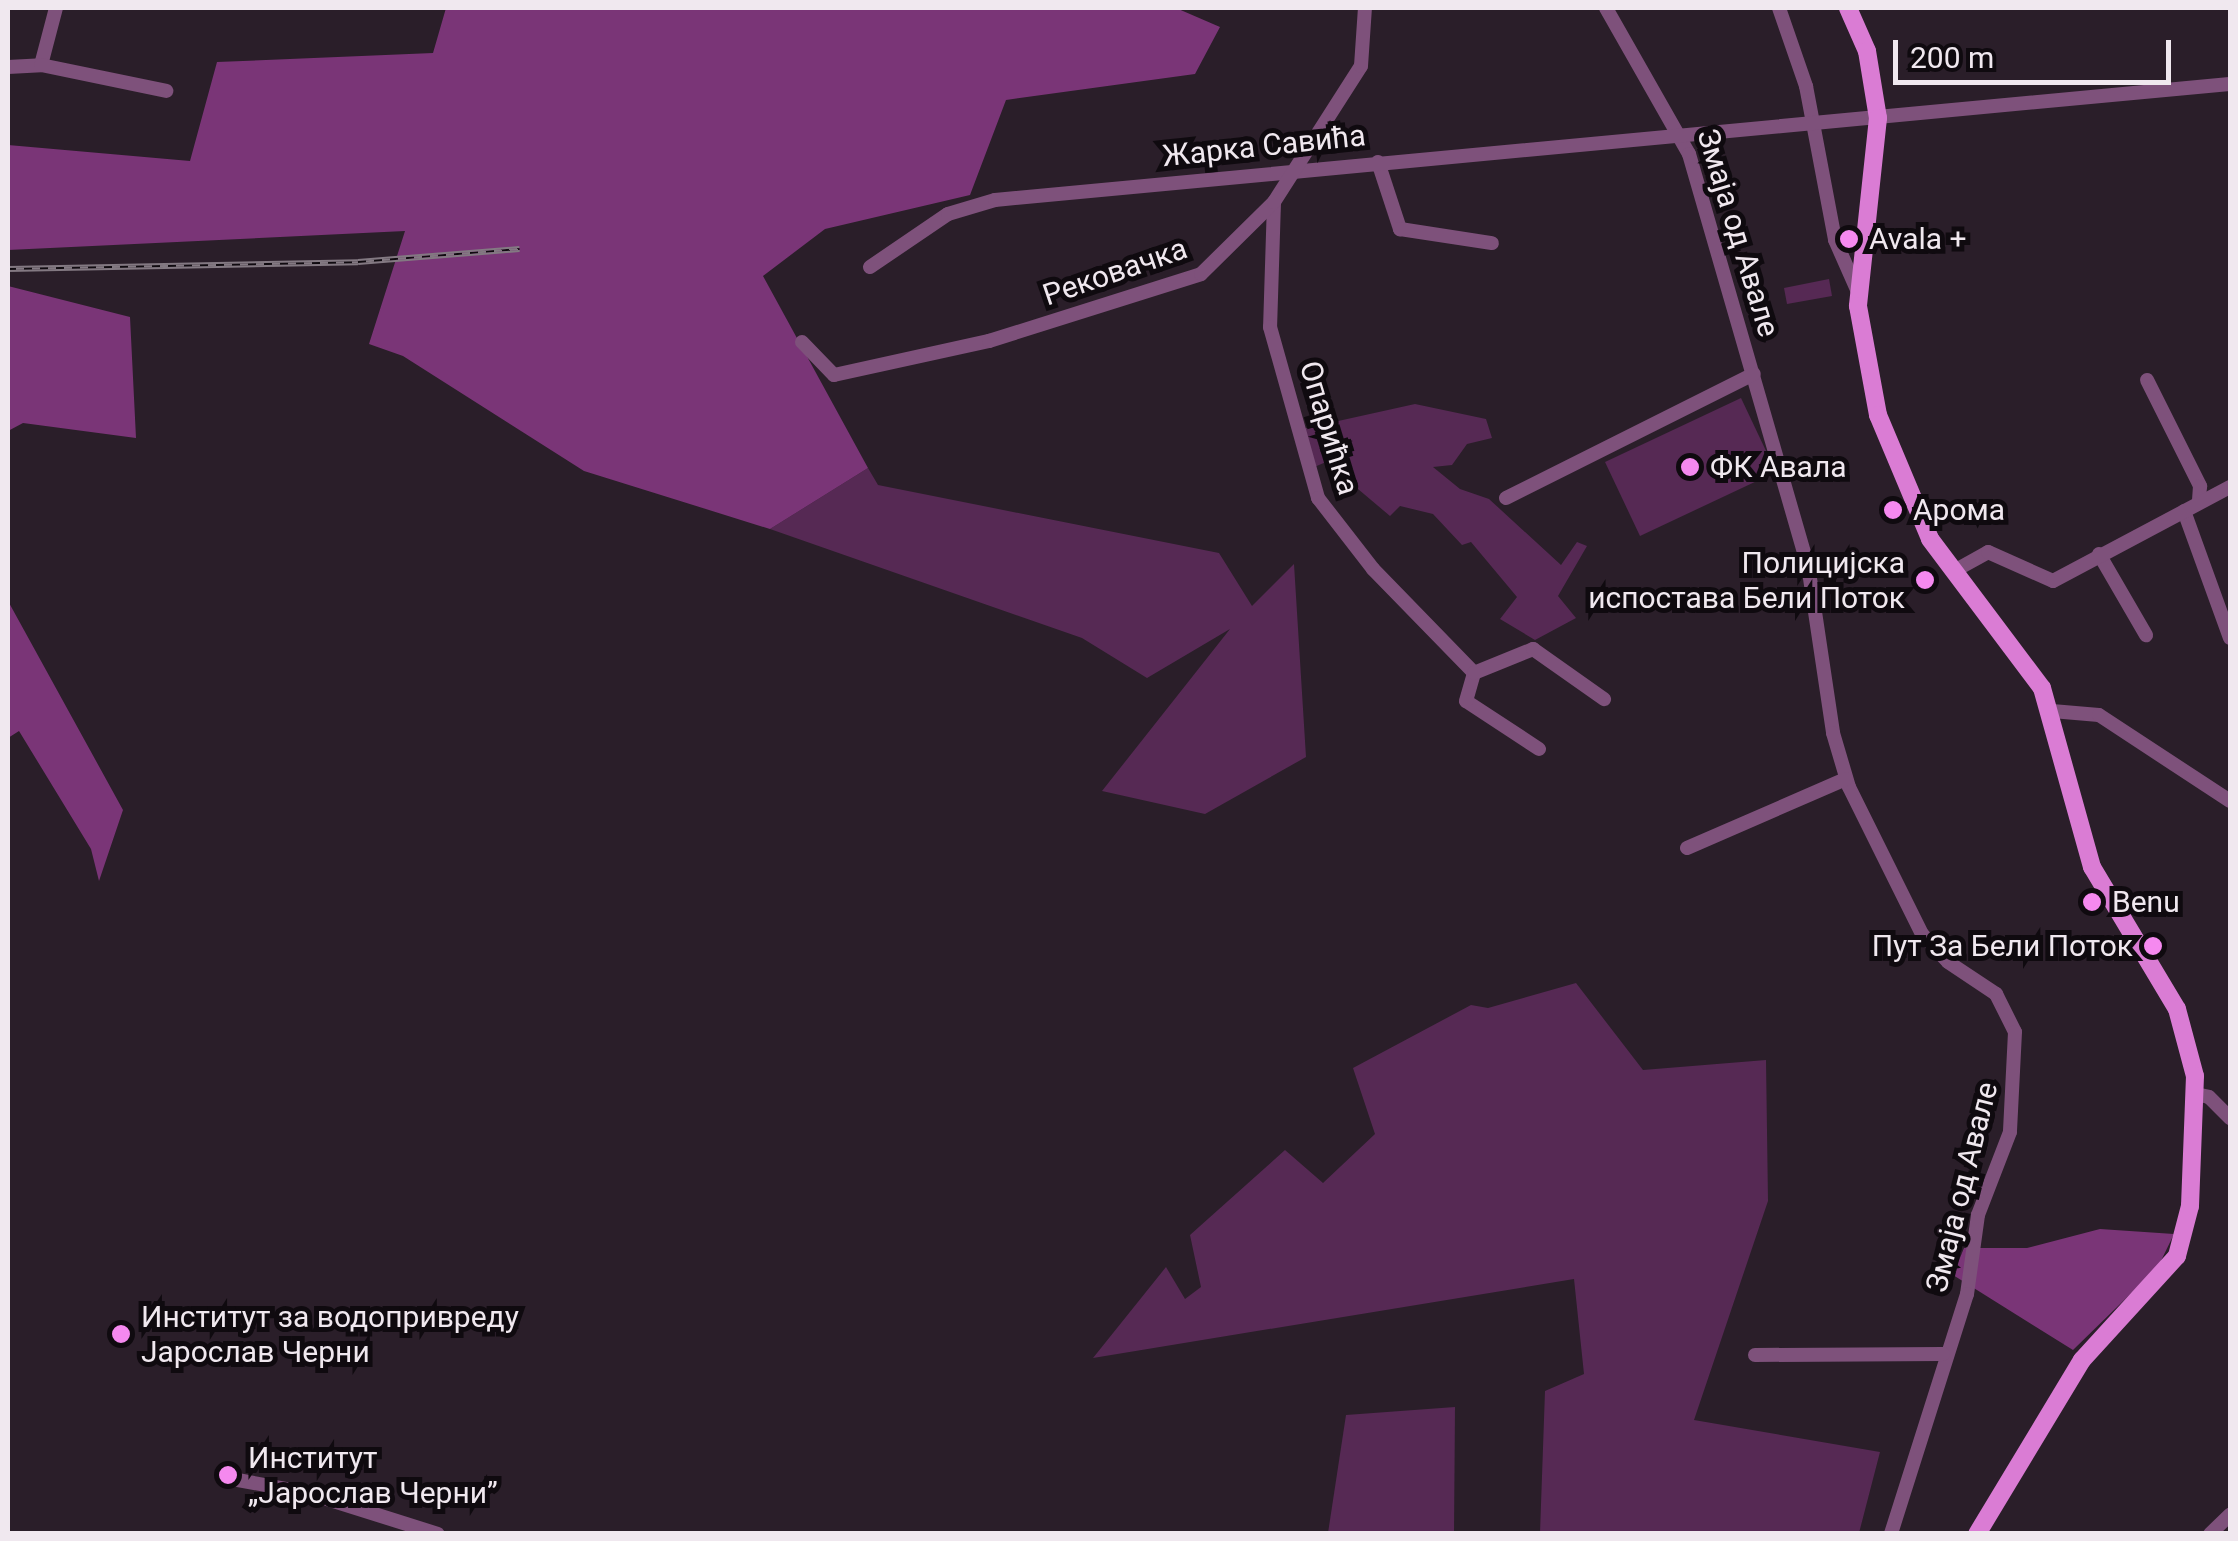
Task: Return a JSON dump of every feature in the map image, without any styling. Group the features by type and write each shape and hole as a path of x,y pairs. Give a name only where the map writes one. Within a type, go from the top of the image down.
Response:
{"main road":[{"path":"1848,8 1867,51 1878,114 1858,292 1864,355 1881,426 1919,518 1954,571 2026,660 2052,711 2092,868 2177,1009 2190,1041 2196,1094 2190,1206 2177,1256 2082,1360 1977,1534"}],"street":[{"path":"41,65 56,8"},
{"name":"Рековачка","path":"802,342 834,374 961,348 1136,298 1212,267 1274,202 1361,66 1364,8"},
{"name":"Змаја од Авале","path":"1606,8 1632,61 1682,134 1818,605 1830,709 1846,779 1922,934 1948,962 1996,994 2016,1032 2010,1132 1978,1216 1967,1294 1944,1354 1890,1534"},
{"path":"1779,8 1813,122 1835,240 1858,292"},
{"path":"8,68 41,65 166,91"},
{"name":"Жарка Савића","path":"870,267 963,207 1378,162 2230,84"},
{"path":"1378,162 1400,229 1492,243"},
{"name":"Опарићка","path":"1274,202 1270,327 1323,509 1474,673"},
{"name":"Змаја од Авале","path":"1506,498 1754,374"},
{"path":"2147,380 2200,486 2199,501"},
{"path":"1954,571 1988,552 2050,582 2230,486"},
{"path":"2184,511 2228,633"},
{"path":"2099,554 2146,635"},
{"path":"1540,748 1466,701 1464,690 1474,673 1533,650 1604,699"},
{"path":"2052,711 2099,715 2230,800"},
{"path":"1687,848 1846,779"},
{"path":"2196,1094 2209,1097 2230,1118"},
{"path":"1755,1355 1944,1354"},
{"path":"227,1478 308,1493 438,1534"},
{"path":"2210,1534 2230,1514"},
{"path":"389,1534 400,1521"}],"shaded area":[{"path":"446,8 1176,8 1220,27 1195,74 1006,100 970,195 825,229 763,276 868,468 770,529 584,471 403,356 369,344 405,231 8,250 8,145 190,161 217,62 433,53"},
{"path":"1829,279 1832,296 1787,304 1784,288"},
{"path":"8,286 130,317 136,438 23,423 8,431"},
{"name":"ФК Авала","path":"1741,398 1776,472 1640,536 1605,462"},
{"path":"1415,404 1486,419 1492,438 1467,444 1452,465 1433,467 1460,489 1489,499 1561,565 1577,542 1587,546 1558,596 1576,618 1535,640 1500,619 1517,597 1471,542 1462,545 1433,514 1400,506 1390,516 1326,462 1312,468 1302,429"},
{"path":"868,468 878,485 1219,553 1252,606 1294,564 1306,757 1205,814 1102,791 1230,629 1147,678 1082,638 770,529"},
{"path":"8,601 123,810 99,881 91,849 19,731 8,738"},
{"path":"1576,983 1643,1070 1766,1060 1768,1201 1694,1420 1880,1452 1859,1533 1540,1533 1545,1391 1584,1374 1574,1279 1093,1358 1166,1267 1185,1299 1201,1287 1190,1235 1285,1150 1323,1183 1375,1134 1353,1068 1471,1005 1488,1008"},
{"path":"2100,1229 2174,1234 2158,1267 2073,1350 1953,1275 1964,1248 2027,1248"},
{"path":"1455,1407 1454,1533 1328,1533 1346,1415"}],"railway":[{"path":"8,269 358,262 519,249"}],"place":[{"name":"Avala +","path":"1849,239"},
{"name":"ФК Авала","path":"1690,467"},
{"name":"Арома","path":"1893,510"},
{"name":"Полицијска испостава Бели Поток","path":"1925,580"},
{"name":"Benu","path":"2092,902"},
{"name":"Пут За Бели Поток","path":"2153,946"},
{"name":"Институт за водопривреду Јарослав Черни","path":"121,1334"},
{"name":"Институт „Јарослав Черни”","path":"228,1475"}]}
